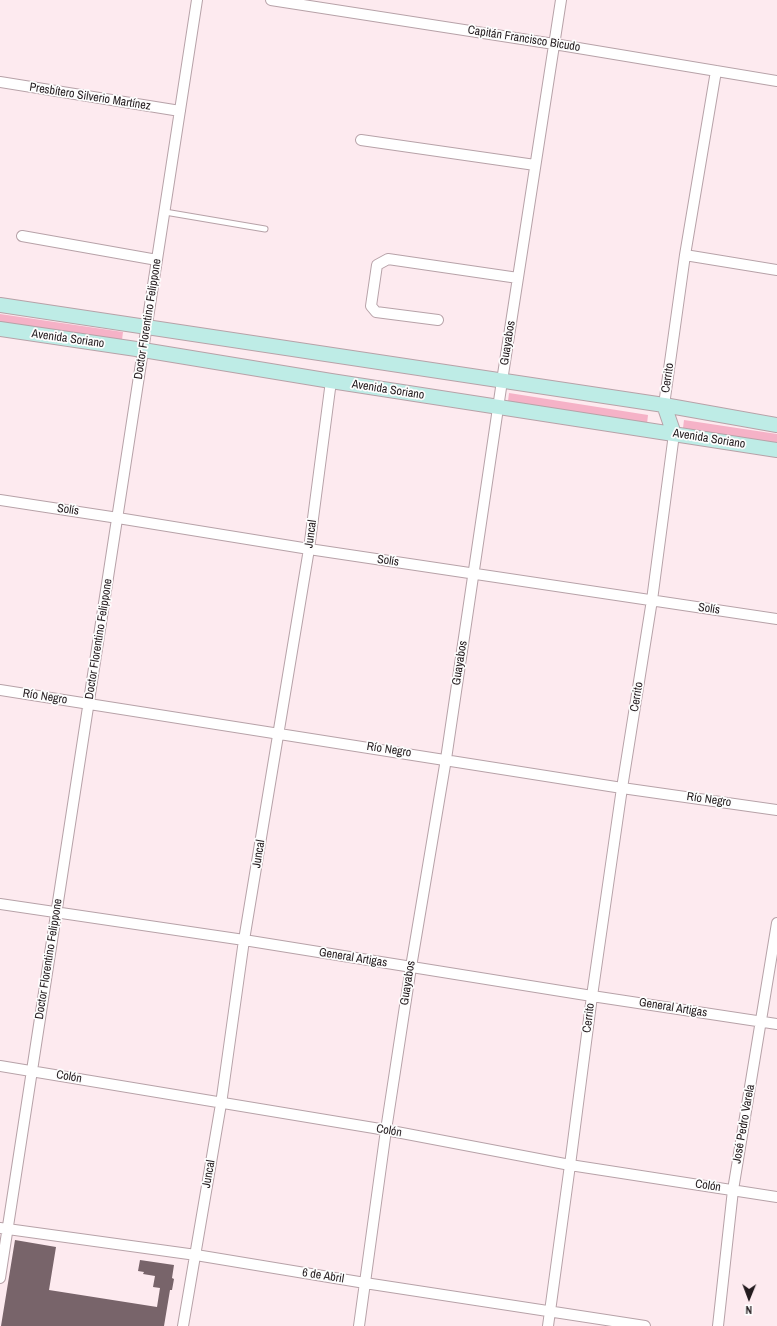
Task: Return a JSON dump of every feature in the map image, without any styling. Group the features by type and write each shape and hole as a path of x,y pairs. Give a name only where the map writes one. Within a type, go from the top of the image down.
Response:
{"street":[{"name":"Doctor Florentino Felippone","path":"0,1278 4,1229 32,1071 198,0"},
{"name":"Capitán Francisco Bicudo","path":"271,0 554,44 777,81"},
{"name":"Guayabos","path":"359,1326 386,1130 411,967 446,759 498,407 561,0"},
{"name":"Cerrito","path":"548,1326 592,996 622,788 652,600 674,434 664,405 685,255 716,71"},
{"name":"Presbítero Silverio Martínez","path":"0,82 180,111"},
{"path":"361,140 535,165"},
{"path":"22,236 157,260"},
{"path":"685,255 777,270"},
{"path":"438,320 376,312 371,306 377,265 388,259 518,278"},
{"name":"Avenida Soriano","path":"0,305 664,405 777,425"},
{"name":"Avenida Soriano","path":"0,329 143,350 331,381 777,450"},
{"name":"Juncal","path":"184,1326 221,1104 244,940 309,549 331,381"},
{"name":"Solís","path":"0,500 309,549 777,619"},
{"name":"Río Negro","path":"0,690 446,759 622,788 777,810"},
{"name":"General Artigas","path":"0,904 244,940 777,1024"},
{"name":"José Pedro Varela","path":"718,1326 733,1190 777,923"},
{"name":"Colón","path":"0,1066 221,1104 386,1130 570,1165 777,1197"},
{"name":"6 de Abril","path":"4,1229 196,1255 365,1283 645,1326"}],"lane":[{"path":"165,212 265,229"}],"shaded area":[{"path":"0,314 123,332 122,340 0,323"},
{"path":"509,393 648,415 647,424 508,401"},
{"path":"684,420 777,434 777,443 683,428"}],"building":[{"path":"15,1240 56,1247 49,1290 157,1307 160,1288 153,1287 155,1276 143,1274 144,1272 138,1271 140,1260 174,1265 172,1278 174,1279 172,1290 170,1290 164,1326 1,1326"}]}
